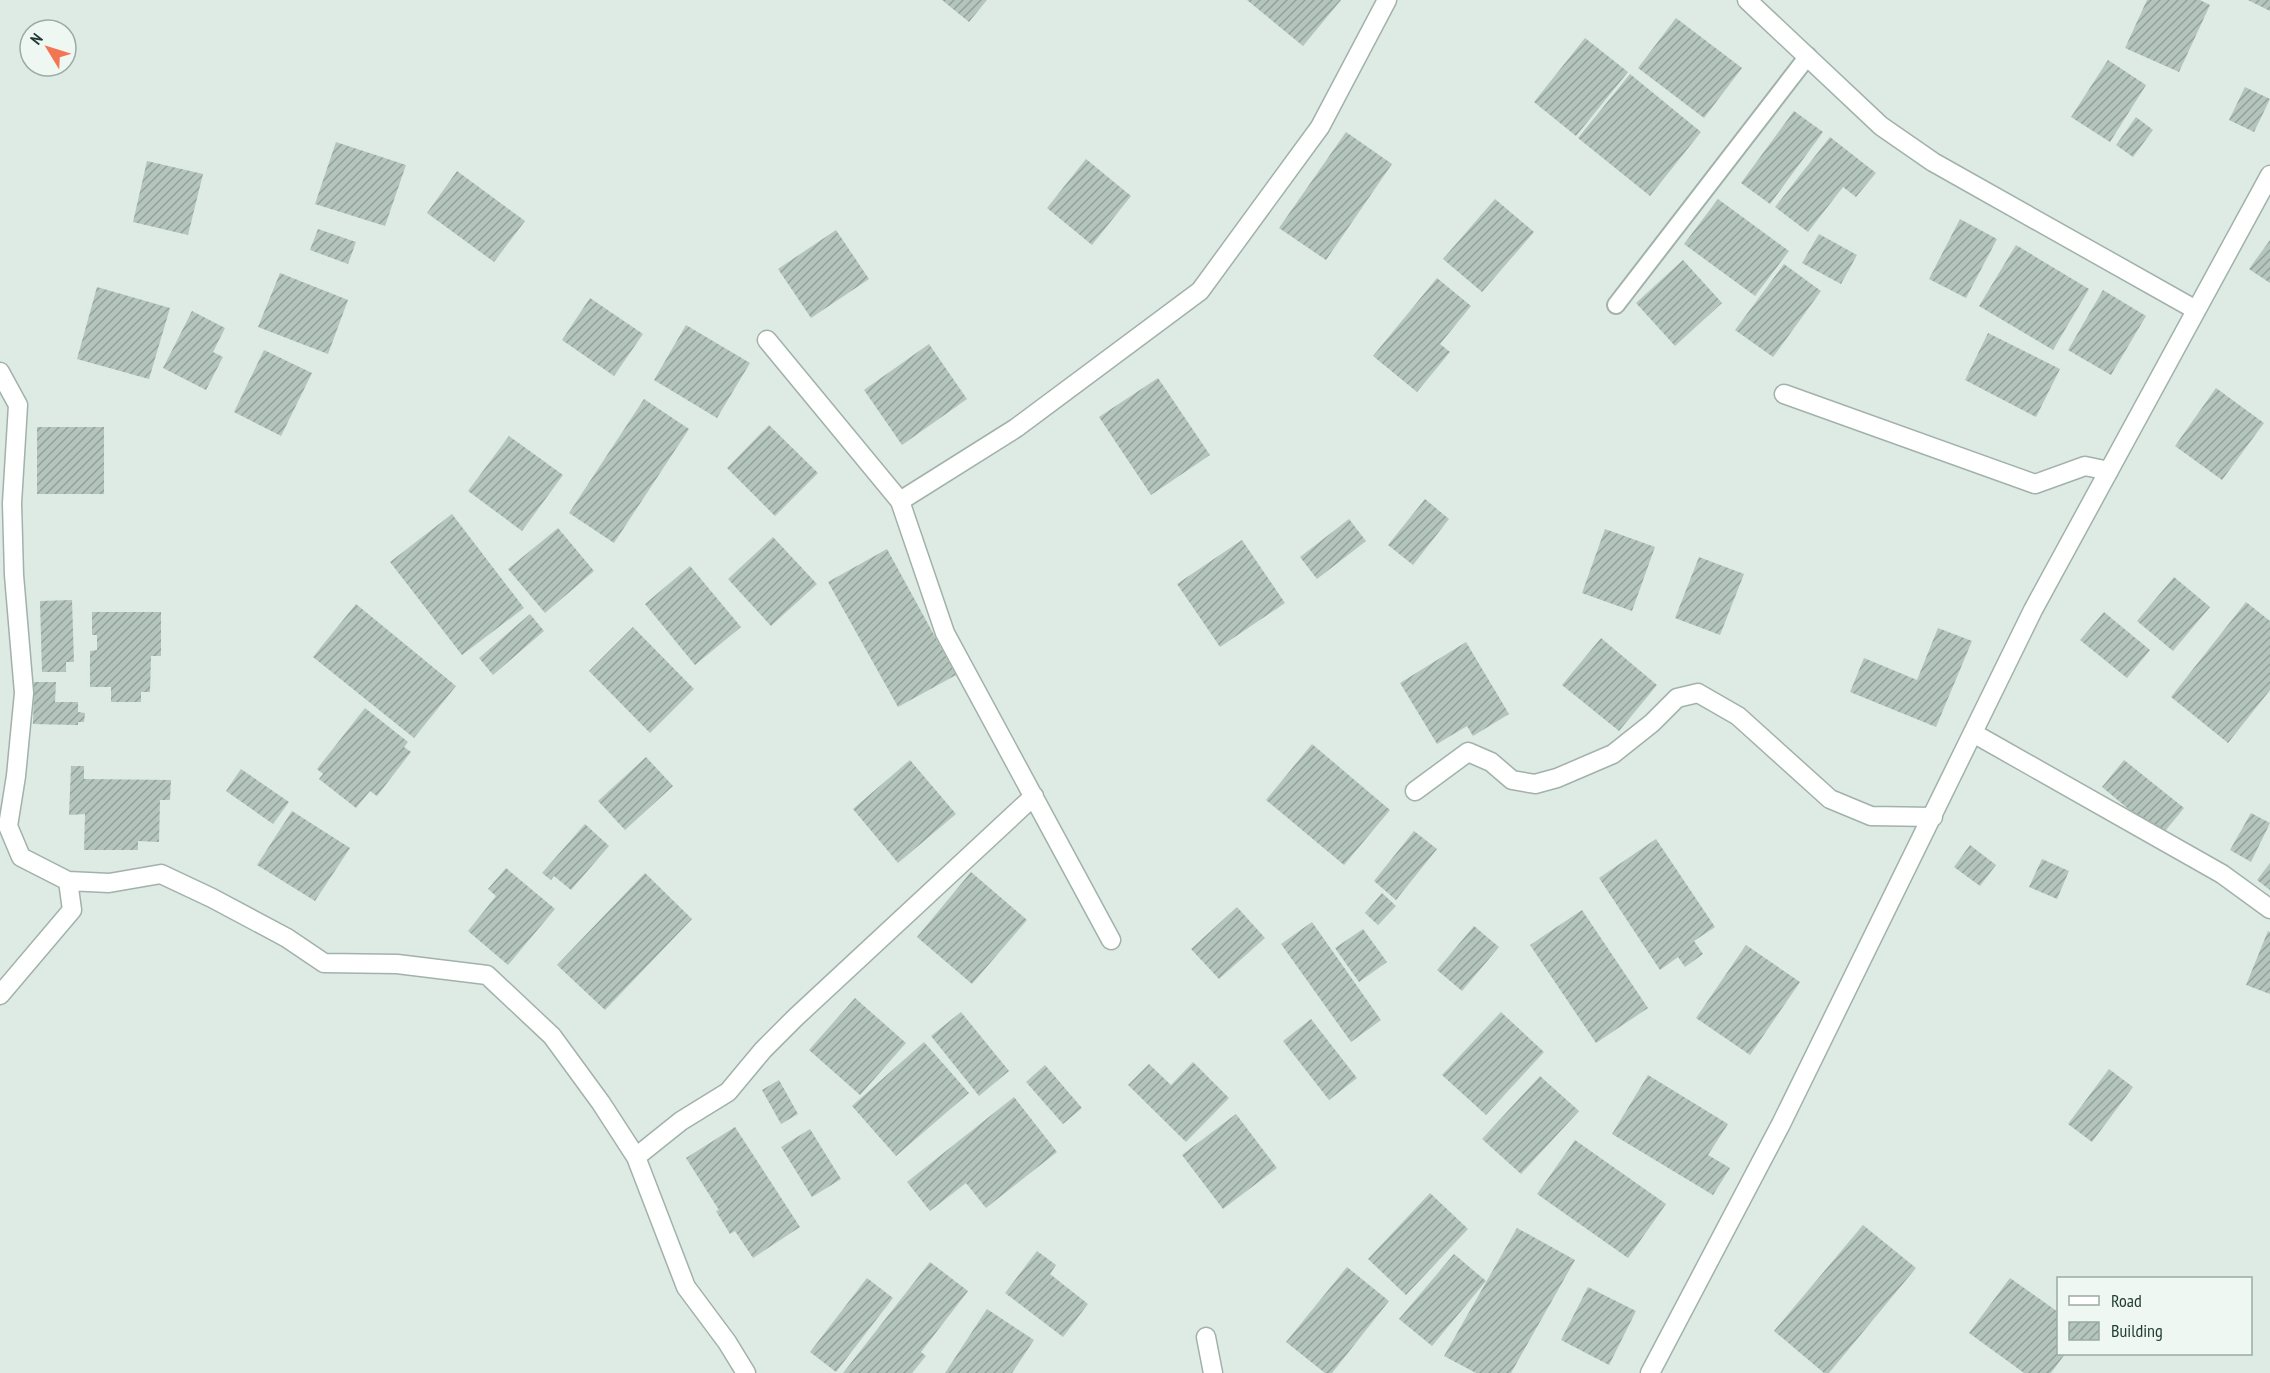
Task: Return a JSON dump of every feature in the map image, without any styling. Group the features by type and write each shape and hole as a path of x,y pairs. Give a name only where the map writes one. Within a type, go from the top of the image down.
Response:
{"street":[{"path":"900,501 1016,428 1200,291 1320,127 1388,0"},
{"path":"1747,0 1881,126 1933,162 2196,310"},
{"path":"1650,1373 1781,1124 2033,610 2270,175"},
{"path":"766,340 900,501 945,633 1111,940"},
{"path":"0,372 18,405 12,503 14,575 24,693 16,776 8,826 21,857 68,881 109,883 161,874 268,928 324,963 397,964 487,975 552,1036 601,1103 636,1157 686,1287 727,1342 746,1373"},
{"path":"1784,394 2034,484 2085,466 2109,471"},
{"path":"1415,791 1467,752 1491,762 1512,780 1535,784 1557,778 1613,754 1652,723 1677,698 1698,693 1738,716 1830,799 1871,816 1933,817"},
{"path":"1973,734 2222,874 2270,909"},
{"path":"636,1157 681,1121 728,1092 796,1017 1034,796"},
{"path":"0,995 72,910 68,881"},
{"path":"1206,1337 1213,1373"}],"lane":[{"path":"1616,305 1808,56"}],"building":[{"path":"942,0 987,0 969,22"},
{"path":"1247,0 1341,0 1303,46"},
{"path":"2147,0 2200,0 2210,5 2179,72 2125,48"},
{"path":"2248,0 2270,0 2270,11"},
{"path":"1676,18 1742,68 1704,118 1638,68"},
{"path":"1585,38 1628,72 1576,136 1534,102"},
{"path":"2108,60 2146,85 2110,142 2071,117"},
{"path":"1630,74 1701,132 1650,196 1578,138"},
{"path":"2245,87 2270,99 2254,132 2229,120"},
{"path":"1794,111 1823,132 1770,204 1741,183"},
{"path":"2136,117 2153,130 2133,157 2116,145"},
{"path":"1346,132 1392,164 1326,260 1279,228"},
{"path":"1830,137 1876,173 1856,197 1843,187 1808,232 1775,207"},
{"path":"336,142 406,165 385,226 315,204"},
{"path":"1086,159 1131,196 1092,245 1047,208"},
{"path":"147,161 203,174 188,235 133,222"},
{"path":"457,171 525,221 494,262 427,213"},
{"path":"1495,199 1534,232 1482,292 1443,259"},
{"path":"1718,199 1789,251 1755,296 1684,244"},
{"path":"1960,219 1997,239 1966,298 1929,279"},
{"path":"318,229 356,242 348,264 310,250"},
{"path":"836,230 869,279 811,318 778,269"},
{"path":"1819,234 1857,255 1841,284 1802,263"},
{"path":"2270,240 2270,283 2249,269"},
{"path":"2016,245 2089,289 2053,350 1979,306"},
{"path":"1683,260 1722,303 1675,346 1636,303"},
{"path":"1784,264 1821,291 1773,357 1735,330"},
{"path":"280,273 348,300 328,354 258,327"},
{"path":"1437,278 1471,306 1440,344 1450,352 1417,392 1373,356"},
{"path":"97,287 170,308 149,379 77,359"},
{"path":"2103,290 2146,316 2111,375 2068,350"},
{"path":"590,298 643,334 614,376 562,340"},
{"path":"192,311 225,328 213,352 223,357 206,390 163,368"},
{"path":"686,325 750,363 717,418 654,380"},
{"path":"1988,333 2060,369 2036,417 1965,380"},
{"path":"929,344 967,399 902,445 864,390"},
{"path":"264,350 312,373 281,436 234,412"},
{"path":"1158,378 1210,455 1151,495 1099,417"},
{"path":"2216,388 2264,423 2222,480 2175,446"},
{"path":"644,399 689,429 614,543 569,513"},
{"path":"769,425 818,473 775,516 727,468"},
{"path":"37,427 104,427 104,494 37,494"},
{"path":"509,436 563,475 522,531 468,491"},
{"path":"1425,499 1449,519 1413,565 1388,545"},
{"path":"452,514 524,608 462,655 390,562"},
{"path":"1349,519 1366,541 1317,579 1300,557"},
{"path":"558,528 594,571 545,613 508,569"},
{"path":"1605,529 1655,547 1632,611 1582,593"},
{"path":"773,537 817,584 771,626 728,579"},
{"path":"1242,540 1285,603 1220,647 1177,584"},
{"path":"887,549 956,675 898,707 828,582"},
{"path":"1699,557 1744,574 1720,635 1675,618"},
{"path":"690,566 741,627 695,665 645,604"},
{"path":"2174,577 2210,607 2173,651 2137,621"},
{"path":"72,600 74,662 66,662 66,672 42,672 40,601"},
{"path":"2246,602 2270,621 2270,690 2228,743 2171,697"},
{"path":"356,604 456,686 414,738 313,657"},
{"path":"92,612 161,612 161,656 151,656 150,692 141,692 141,702 111,702 111,687 90,687 90,651 97,650 97,635 92,635"},
{"path":"2104,612 2150,650 2127,678 2080,640"},
{"path":"530,614 544,631 493,675 479,658"},
{"path":"633,627 694,689 650,733 589,671"},
{"path":"1938,628 1972,641 1936,727 1850,692 1864,658 1917,680"},
{"path":"1601,638 1657,685 1619,731 1562,685"},
{"path":"1466,642 1509,714 1473,736 1467,726 1437,744 1400,683"},
{"path":"34,682 56,682 55,702 78,702 78,712 85,713 84,722 78,722 78,725 33,724"},
{"path":"365,708 408,742 404,747 411,752 377,796 370,791 356,808 319,779 323,774 317,769"},
{"path":"1312,744 1390,810 1344,865 1266,800"},
{"path":"646,757 673,786 625,830 598,801"},
{"path":"910,760 956,814 898,863 853,809"},
{"path":"2124,760 2184,808 2161,836 2102,787"},
{"path":"71,766 84,766 84,779 171,780 170,800 160,800 159,842 138,841 138,850 84,850 85,814 69,815"},
{"path":"241,769 289,802 273,824 226,791"},
{"path":"292,811 350,848 315,901 257,865"},
{"path":"2251,813 2270,823 2251,862 2230,850"},
{"path":"585,824 609,846 571,890 554,876 551,880 542,873"},
{"path":"1414,831 1437,849 1396,900 1374,881"},
{"path":"1656,839 1715,927 1694,941 1703,954 1685,967 1678,957 1660,970 1599,878"},
{"path":"1970,845 1996,865 1980,886 1954,867"},
{"path":"2042,859 2069,871 2057,899 2029,887"},
{"path":"2270,863 2270,890 2257,880"},
{"path":"506,868 555,909 508,965 468,931 496,896 488,889"},
{"path":"971,872 1027,920 972,984 917,937"},
{"path":"645,873 692,919 605,1010 557,965"},
{"path":"1382,893 1396,906 1378,925 1365,913"},
{"path":"1237,907 1265,938 1219,979 1191,949"},
{"path":"1582,910 1648,1008 1596,1043 1530,945"},
{"path":"1312,922 1381,1020 1351,1042 1281,944"},
{"path":"1474,926 1499,947 1462,991 1437,970"},
{"path":"1363,929 1387,962 1359,982 1335,948"},
{"path":"2268,931 2270,932 2270,994 2246,985"},
{"path":"1746,945 1800,982 1750,1055 1696,1018"},
{"path":"855,998 906,1043 860,1095 809,1050"},
{"path":"961,1012 1009,1071 979,1096 931,1036"},
{"path":"1501,1012 1544,1052 1486,1115 1442,1075"},
{"path":"1311,1019 1357,1078 1329,1100 1283,1041"},
{"path":"924,1042 969,1093 896,1156 852,1106"},
{"path":"1193,1062 1229,1098 1186,1142 1128,1085 1149,1064 1171,1085"},
{"path":"1045,1065 1082,1108 1063,1124 1026,1082"},
{"path":"2109,1069 2133,1087 2092,1142 2068,1124"},
{"path":"1648,1075 1728,1124 1708,1155 1730,1168 1713,1195 1612,1134"},
{"path":"1540,1076 1579,1111 1521,1174 1482,1139"},
{"path":"779,1080 798,1114 781,1124 762,1090"},
{"path":"1014,1097 1057,1152 986,1208 966,1183 930,1211 907,1182"},
{"path":"1236,1114 1277,1168 1223,1209 1182,1155"},
{"path":"735,1127 800,1227 753,1258 735,1231 730,1234 716,1211 719,1210 686,1158"},
{"path":"810,1129 841,1179 812,1197 781,1147"},
{"path":"1575,1140 1666,1204 1628,1258 1537,1194"},
{"path":"1430,1193 1468,1229 1406,1295 1368,1259"},
{"path":"1863,1225 1916,1268 1829,1373 1824,1373 1774,1331"},
{"path":"1517,1228 1575,1260 1511,1373 1476,1373 1444,1356"},
{"path":"1037,1251 1056,1265 1050,1274 1088,1304 1063,1337 1005,1293"},
{"path":"1454,1254 1486,1281 1432,1346 1399,1319"},
{"path":"930,1262 968,1291 921,1352 926,1356 912,1373 843,1373"},
{"path":"1347,1267 1389,1301 1332,1373 1325,1373 1286,1342"},
{"path":"867,1278 893,1298 836,1372 810,1352"},
{"path":"2010,1278 2057,1311 2057,1355 2064,1355 2051,1373 2024,1373 1969,1333"},
{"path":"1588,1287 1636,1311 1609,1365 1561,1340"},
{"path":"987,1309 1034,1340 1012,1373 945,1373"}]}
